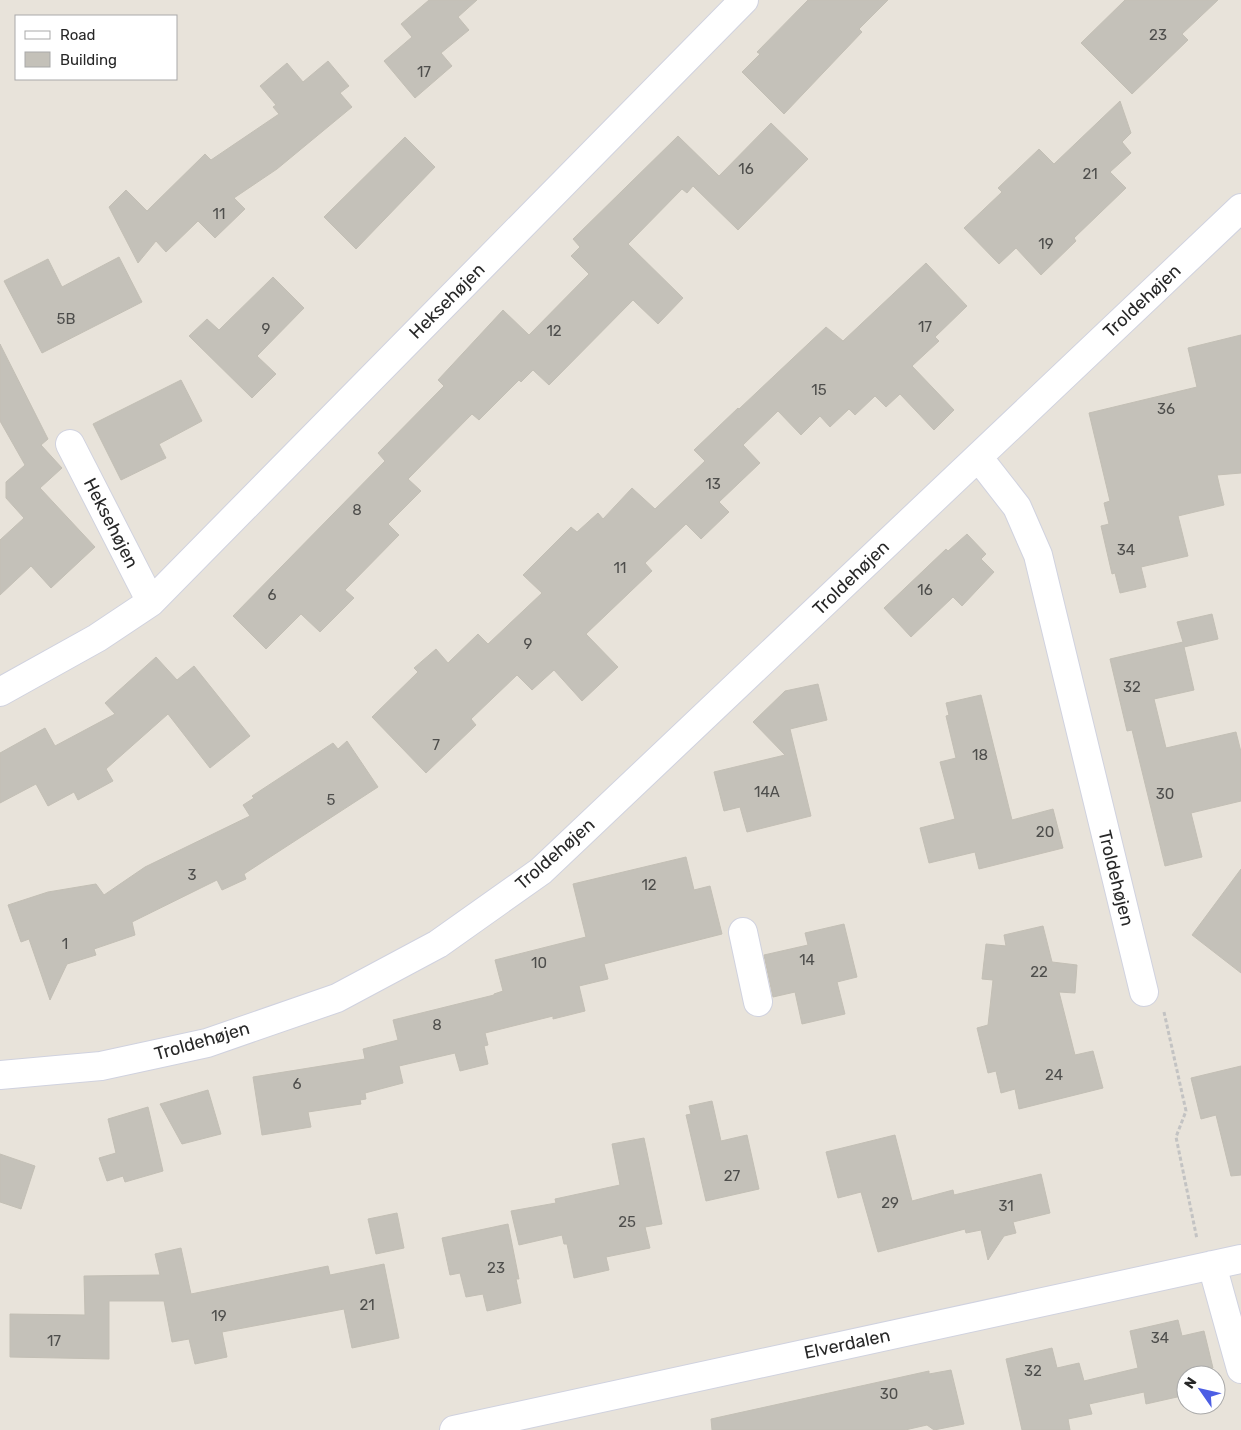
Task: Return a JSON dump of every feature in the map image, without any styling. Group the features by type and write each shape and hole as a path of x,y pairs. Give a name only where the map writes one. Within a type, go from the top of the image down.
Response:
{"street":[{"name":"Heksehøjen","path":"0,692 96,638 151,602 744,0"},
{"name":"Troldehøjen","path":"0,1075 101,1066 206,1044 337,998 438,944 542,871 1241,208"},
{"name":"Heksehøjen","path":"70,444 151,602"},
{"name":"Troldehøjen","path":"978,457 1017,507 1038,555 1144,992"},
{"path":"743,932 758,1002"},
{"name":"Elverdalen","path":"454,1430 1241,1259"},
{"path":"1212,1265 1241,1370"}],"path":[{"path":"1144,992 1162,1002 1186,1111 1176,1137 1196,1237 1212,1265"}],"building":[{"path":"429,0 477,0 458,17 469,30 441,53 452,66 415,98 384,61 412,37 401,24"},
{"path":"808,0 888,0 859,29 862,32 784,114 742,72 760,54 757,52"},
{"path":"1125,0 1218,0 1182,34 1188,40 1132,94 1081,43"},
{"path":"328,61 349,86 340,93 352,107 277,169 234,198 245,209 215,238 198,221 166,252 156,241 138,263 109,207 126,190 147,211 205,154 211,160 279,114 273,107 276,105 260,86 287,63 303,82"},
{"path":"1120,101 1131,133 1122,142 1131,153 1110,172 1126,188 1074,238 1076,241 1041,275 1016,248 999,264 964,228 1002,192 998,188 1039,149 1054,164"},
{"path":"771,123 808,159 738,230 693,186 687,193 682,189 628,244 683,298 658,324 633,300 549,385 533,370 521,382 519,380 479,420 472,414 408,479 421,491 388,524 399,535 345,590 354,598 320,632 301,614 266,649 233,616 385,461 378,453 444,386 438,380 503,310 529,335 589,274 571,256 580,247 573,239 678,136 719,176"},
{"path":"405,137 435,167 356,249 324,217"},
{"path":"119,257 142,302 42,353 4,281 48,259 62,287"},
{"path":"926,263 967,306 935,337 939,341 912,366 954,410 934,430 900,394 886,407 875,396 855,415 849,409 830,427 820,416 801,435 778,411 743,445 760,463 719,502 729,512 701,539 686,524 645,563 652,571 586,634 618,667 582,701 554,670 532,690 517,675 471,719 476,725 426,773 372,717 418,672 414,668 436,649 448,663 478,634 488,644 542,593 523,575 571,527 577,532 598,513 603,519 632,488 655,509 705,461 694,450 826,327 843,341"},
{"path":"273,277 304,308 257,356 276,374 252,398 189,336 207,319 219,330"},
{"path":"1241,335 1241,473 1217,475 1224,505 1178,516 1188,556 1141,567 1146,587 1120,593 1115,573 1112,574 1101,526 1109,524 1104,503 1110,501 1089,413 1197,387 1188,348"},
{"path":"0,344 48,439 41,445 62,468 40,488 95,547 51,588 31,566 0,595 0,540 24,518 6,498 6,482 25,465 0,421"},
{"path":"181,380 202,421 159,444 166,458 121,480 93,424"},
{"path":"967,534 986,554 981,559 994,572 962,606 953,597 911,637 884,608 946,549 948,551"},
{"path":"1212,614 1218,639 1184,647 1194,690 1154,699 1166,748 1236,732 1241,752 1241,801 1191,813 1202,857 1165,866 1132,730 1127,731 1110,659 1183,642 1177,622"},
{"path":"156,657 177,680 194,666 250,736 210,768 168,714 106,769 113,781 78,800 74,792 48,806 36,784 0,803 0,753 45,728 55,746 115,714 105,703"},
{"path":"818,684 827,720 790,729 811,816 747,832 740,807 724,811 714,772 785,755 753,722 785,691"},
{"path":"981,695 1012,820 1053,809 1063,848 979,869 975,852 929,863 920,828 955,819 940,762 956,758 946,716 949,715 946,703"},
{"path":"347,741 378,787 244,874 246,879 222,890 217,880 132,922 135,935 94,949 96,955 67,964 50,1000 29,939 21,942 8,905 48,892 96,884 104,895 145,867 250,816 243,805 254,798 252,796 333,743 338,749"},
{"path":"686,857 694,890 710,886 722,934 604,964 608,979 579,986 585,1011 553,1019 553,1016 485,1033 488,1045 484,1046 488,1064 460,1071 455,1053 399,1066 403,1083 365,1093 366,1099 360,1100 361,1104 308,1112 311,1127 262,1135 253,1077 365,1059 363,1049 398,1040 393,1020 494,995 503,991 495,960 586,937 573,884"},
{"path":"1241,869 1241,973 1192,935"},
{"path":"844,924 857,977 837,982 845,1014 802,1024 795,992 773,997 764,955 808,945 805,933"},
{"path":"1043,926 1052,962 1077,965 1075,993 1059,992 1075,1055 1093,1051 1103,1088 1019,1109 1015,1089 1001,1093 996,1071 988,1073 977,1028 988,1025 993,980 982,979 986,944 1006,946 1004,935"},
{"path":"1241,1066 1241,1175 1231,1176 1216,1115 1201,1119 1191,1078"},
{"path":"208,1090 221,1134 182,1144 160,1104"},
{"path":"712,1101 721,1141 747,1135 759,1189 706,1201 686,1115 691,1114 689,1106"},
{"path":"148,1107 163,1171 125,1182 123,1176 107,1181 99,1158 116,1153 108,1119"},
{"path":"895,1135 912,1201 953,1190 954,1195 1041,1174 1050,1213 1013,1222 1016,1233 1004,1236 988,1260 981,1230 966,1233 965,1229 878,1252 861,1192 838,1198 826,1152"},
{"path":"644,1138 662,1224 645,1227 650,1248 606,1257 609,1270 574,1278 567,1244 564,1244 562,1235 519,1245 511,1211 556,1203 555,1199 620,1185 612,1144"},
{"path":"0,1154 35,1166 21,1209 0,1202"},
{"path":"397,1213 404,1248 376,1254 368,1219"},
{"path":"508,1224 519,1279 516,1279 521,1303 487,1311 483,1294 466,1297 460,1273 450,1275 442,1238"},
{"path":"181,1248 191,1294 328,1266 330,1275 384,1264 399,1338 352,1348 344,1309 222,1332 227,1357 195,1364 189,1339 172,1342 164,1301 109,1301 109,1359 10,1357 10,1314 85,1315 84,1276 160,1275 155,1254"},
{"path":"1178,1320 1182,1336 1204,1331 1212,1365 1176,1365 1176,1397 1146,1404 1144,1392 1089,1404 1092,1414 1068,1419 1070,1430 1022,1430 1006,1359 1052,1348 1057,1368 1079,1363 1084,1381 1138,1368 1130,1331"},
{"path":"951,1370 964,1424 934,1430 927,1425 905,1430 712,1430 711,1419 929,1371 929,1374"}]}
